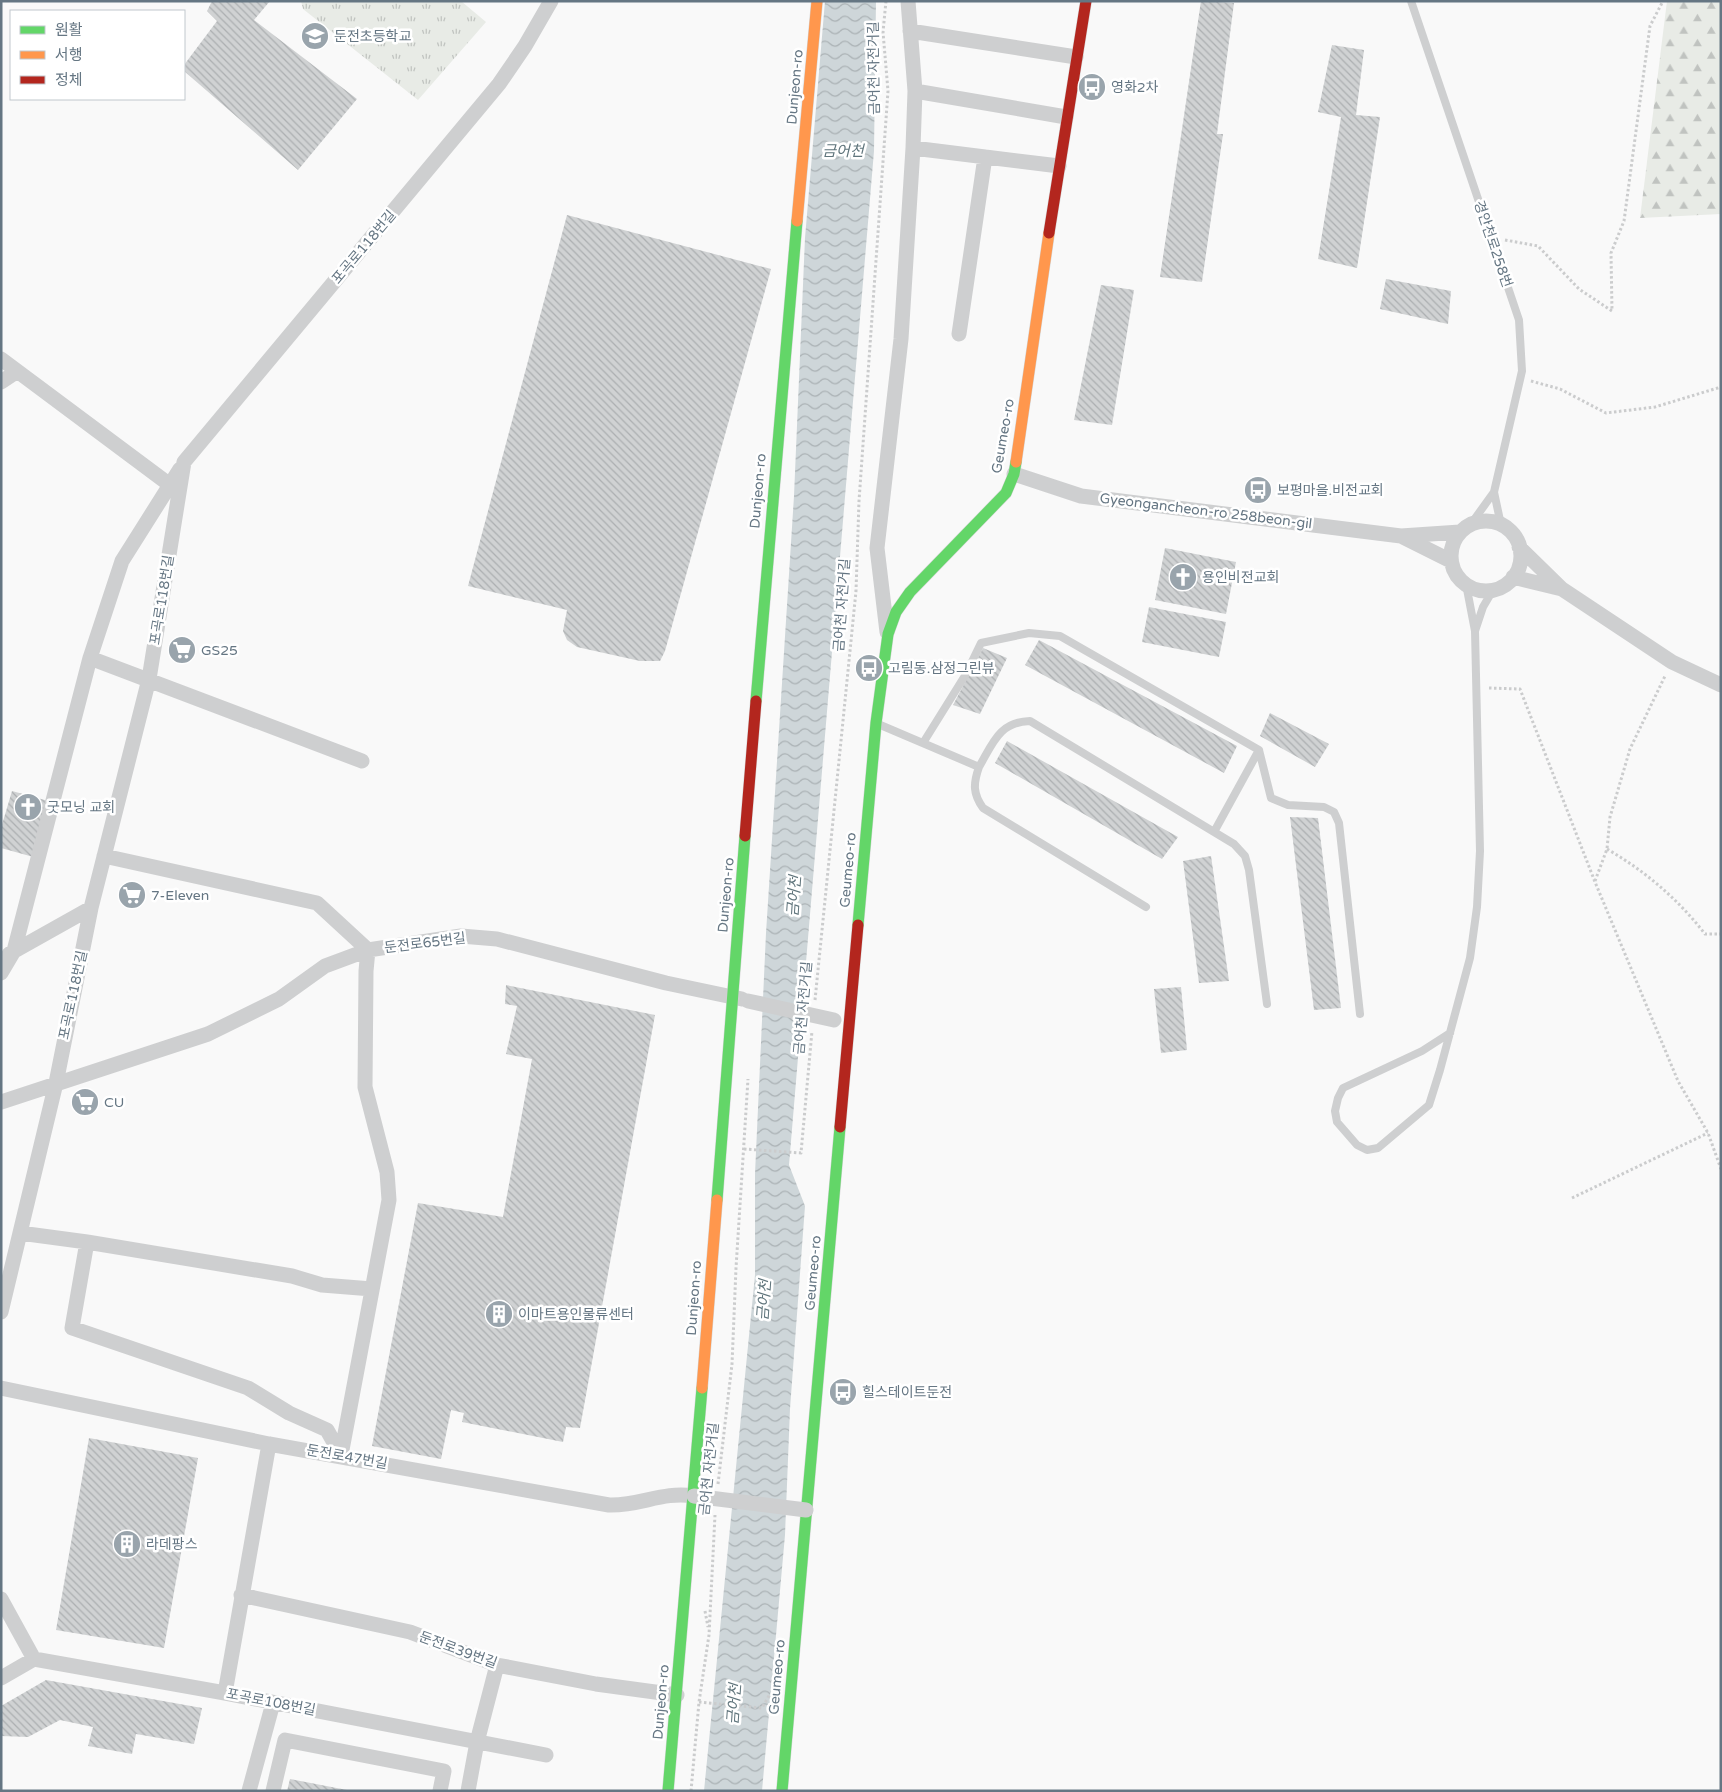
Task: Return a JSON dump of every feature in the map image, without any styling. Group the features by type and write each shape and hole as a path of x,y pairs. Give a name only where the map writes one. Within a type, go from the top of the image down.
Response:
{"street":[{"name":"포곡로118번길","path":"1,1312 56,1083 91,908 149,679 184,462 499,84 525,46 551,1"},
{"name":"Dunjeon-ro","path":"668,1791 694,1496 770,522 817,1"},
{"path":"888,634 877,548 901,339 913,148 915,91 908,1"},
{"name":"Geumeo-ro","path":"782,1791 876,723 888,634 896,612 910,592 1006,493 1014,474 1066,117 1086,1"},
{"path":"910,31 1076,56"},
{"path":"915,91 1066,117"},
{"path":"913,148 1060,166"},
{"path":"959,334 984,157"},
{"path":"1,359 170,485"},
{"path":"1,382 16,372"},
{"path":"1,973 8,955 90,658 122,561 184,462"},
{"name":"Gyeongancheon-ro 258beon-gil","path":"1014,474 1081,496 1401,536"},
{"path":"1401,536 1466,528 1482,521 1501,524 1513,534 1519,547 1562,589 1672,662 1721,685"},
{"path":"1466,528 1451,550 1451,561 1455,572 1466,584 1481,590 1493,590 1504,585 1513,577 1518,567 1519,547"},
{"path":"1401,536 1451,561"},
{"path":"1513,577 1562,589"},
{"path":"90,658 362,761"},
{"name":"둔전로65번길","path":"104,856 317,903 368,950 461,936 497,939 666,983 850,1023"},
{"path":"8,955 91,908"},
{"path":"1,1102 208,1034 280,999 325,966 368,950 366,971 365,1087 387,1172 389,1200 341,1456"},
{"path":"20,1233 292,1276 322,1285 372,1289"},
{"path":"86,1242 72,1328 248,1388 289,1413 327,1430 341,1456"},
{"name":"둔전로47번길","path":"1,1388 270,1444 609,1505 626,1506 675,1493 806,1510"},
{"path":"225,1693 270,1444"},
{"name":"둔전로39번길","path":"242,1595 410,1632 497,1665 596,1684 677,1695"},
{"path":"1,1599 34,1658 1,1678"},
{"name":"포곡로108번길","path":"34,1658 546,1755"},
{"path":"468,1791 477,1742 497,1665"},
{"path":"249,1791 273,1703"},
{"path":"274,1791 285,1740 444,1771 440,1791"}],"lane":[{"name":"경안천로258번","path":"1411,1 1519,320 1522,370 1494,492"},
{"path":"1494,492 1501,524"},
{"path":"1466,528 1494,492"},
{"path":"1450,1033 1422,1051 1343,1088 1338,1098 1335,1112 1337,1122 1356,1145 1367,1150 1378,1148 1429,1105 1459,1006 1470,958 1477,906 1480,851 1475,631 1466,584"},
{"path":"1475,631 1483,608 1493,590"},
{"path":"922,743 966,674 981,642 1028,633 1060,636 1259,750 1271,798 1288,805 1324,807 1334,812 1339,823 1360,1014"},
{"path":"1146,907 984,808 975,796 974,780 979,767 1004,729 1014,722 1030,721 1234,844 1245,856 1250,870 1267,1004"},
{"path":"876,723 979,767"},
{"path":"1214,832 1259,750"}],"path":[{"name":"금어천 자전거길","path":"815,1004 856,591 859,501 888,91 883,32 886,1"},
{"path":"1491,237 1538,246 1579,288 1612,311 1611,253 1624,221 1650,26 1662,1"},
{"path":"1520,380 1547,384 1606,413 1655,407 1721,387"},
{"path":"1594,882 1607,849 1610,818 1630,750 1672,662"},
{"path":"1476,688 1520,689 1594,882 1678,1081 1708,1133 1721,1169"},
{"path":"1607,849 1630,862 1658,883 1690,914 1705,934 1721,934"},
{"name":"금어천 자전거길","path":"744,1149 801,1153 813,1024"},
{"name":"금어천 자전거길","path":"717,1493 732,1364 747,1071"},
{"path":"1572,1198 1708,1133"},
{"name":"금어천 자전거길","path":"691,1791 699,1702 709,1635 716,1512"},
{"path":"699,1702 762,1708 772,1690"}],"green space":[{"path":"301,1 461,1 486,22 418,100 303,9"},
{"path":"1667,1 1721,1 1721,214 1640,218"}],"water":[{"name":"금어천","path":"825,1 876,1 874,151 789,1165 805,1206 790,1409 785,1535 762,1791 704,1791 755,1275 755,1174 766,933 794,496 805,238"}],"building":[{"path":"212,1 270,1 254,20 357,99 298,170 185,72 185,64 217,21 207,11"},
{"path":"1201,1 1234,3 1217,134 1223,134 1202,282 1160,277"},
{"path":"1332,45 1364,50 1356,115 1380,117 1357,268 1318,259 1341,117 1318,112"},
{"path":"567,215 771,269 665,651 660,661 640,661 577,647 567,640 563,631 567,610 468,586"},
{"path":"1386,279 1451,291 1448,324 1380,309"},
{"path":"1101,285 1134,290 1112,425 1074,420"},
{"path":"1165,548 1236,562 1226,614 1155,600"},
{"path":"1149,607 1226,622 1219,657 1142,642"},
{"path":"1039,640 1237,746 1224,773 1025,665"},
{"path":"983,648 1007,658 980,714 953,705"},
{"path":"1270,713 1329,744 1315,767 1260,736"},
{"path":"1007,741 1178,837 1162,859 995,763"},
{"path":"12,791 52,802 37,858 1,848 1,828"},
{"path":"1290,817 1318,818 1341,1008 1314,1010"},
{"path":"1211,856 1229,981 1199,983 1183,861"},
{"name":"이마트용인물류센터","path":"506,985 655,1015 580,1428 566,1427 563,1442 462,1422 464,1413 451,1410 441,1459 372,1446 418,1203 503,1217 532,1059 506,1054 517,1006 505,1004"},
{"path":"1181,987 1187,1050 1161,1053 1154,989"},
{"name":"라데팡스","path":"89,1438 198,1458 164,1648 56,1630"},
{"path":"46,1680 202,1708 194,1744 136,1734 132,1754 88,1746 93,1727 60,1720 28,1737 1,1736 1,1706"},
{"path":"290,1779 347,1790 347,1791 287,1791"}],"traffic: fast":[{"path":"756,701 797,221"},
{"path":"858,925 876,723 888,634 896,612 910,592 1006,493 1014,474 1016,462"},
{"path":"717,1200 745,836"},
{"path":"782,1791 840,1127"},
{"path":"668,1791 702,1388"}],"traffic: slow":[{"path":"797,221 817,1"},
{"path":"1016,462 1049,233"},
{"path":"702,1388 717,1200"}],"traffic: jam":[{"path":"1049,233 1086,1"},
{"path":"745,836 756,701"},
{"path":"840,1127 858,925"}],"place":[{"name":"둔전초등학교","path":"315,36"},
{"name":"영화2차","path":"1092,87"},
{"name":"보평마을.비전교회","path":"1258,490"},
{"name":"용인비전교회","path":"1183,577"},
{"name":"GS25","path":"182,650"},
{"name":"고림동.삼정그린뷰","path":"869,668"},
{"name":"굿모닝 교회","path":"28,807"},
{"name":"7-Eleven","path":"132,895"},
{"name":"CU","path":"85,1102"},
{"name":"이마트용인물류센터","path":"499,1314"},
{"name":"힐스테이트둔전","path":"843,1392"},
{"name":"라데팡스","path":"127,1544"}]}
